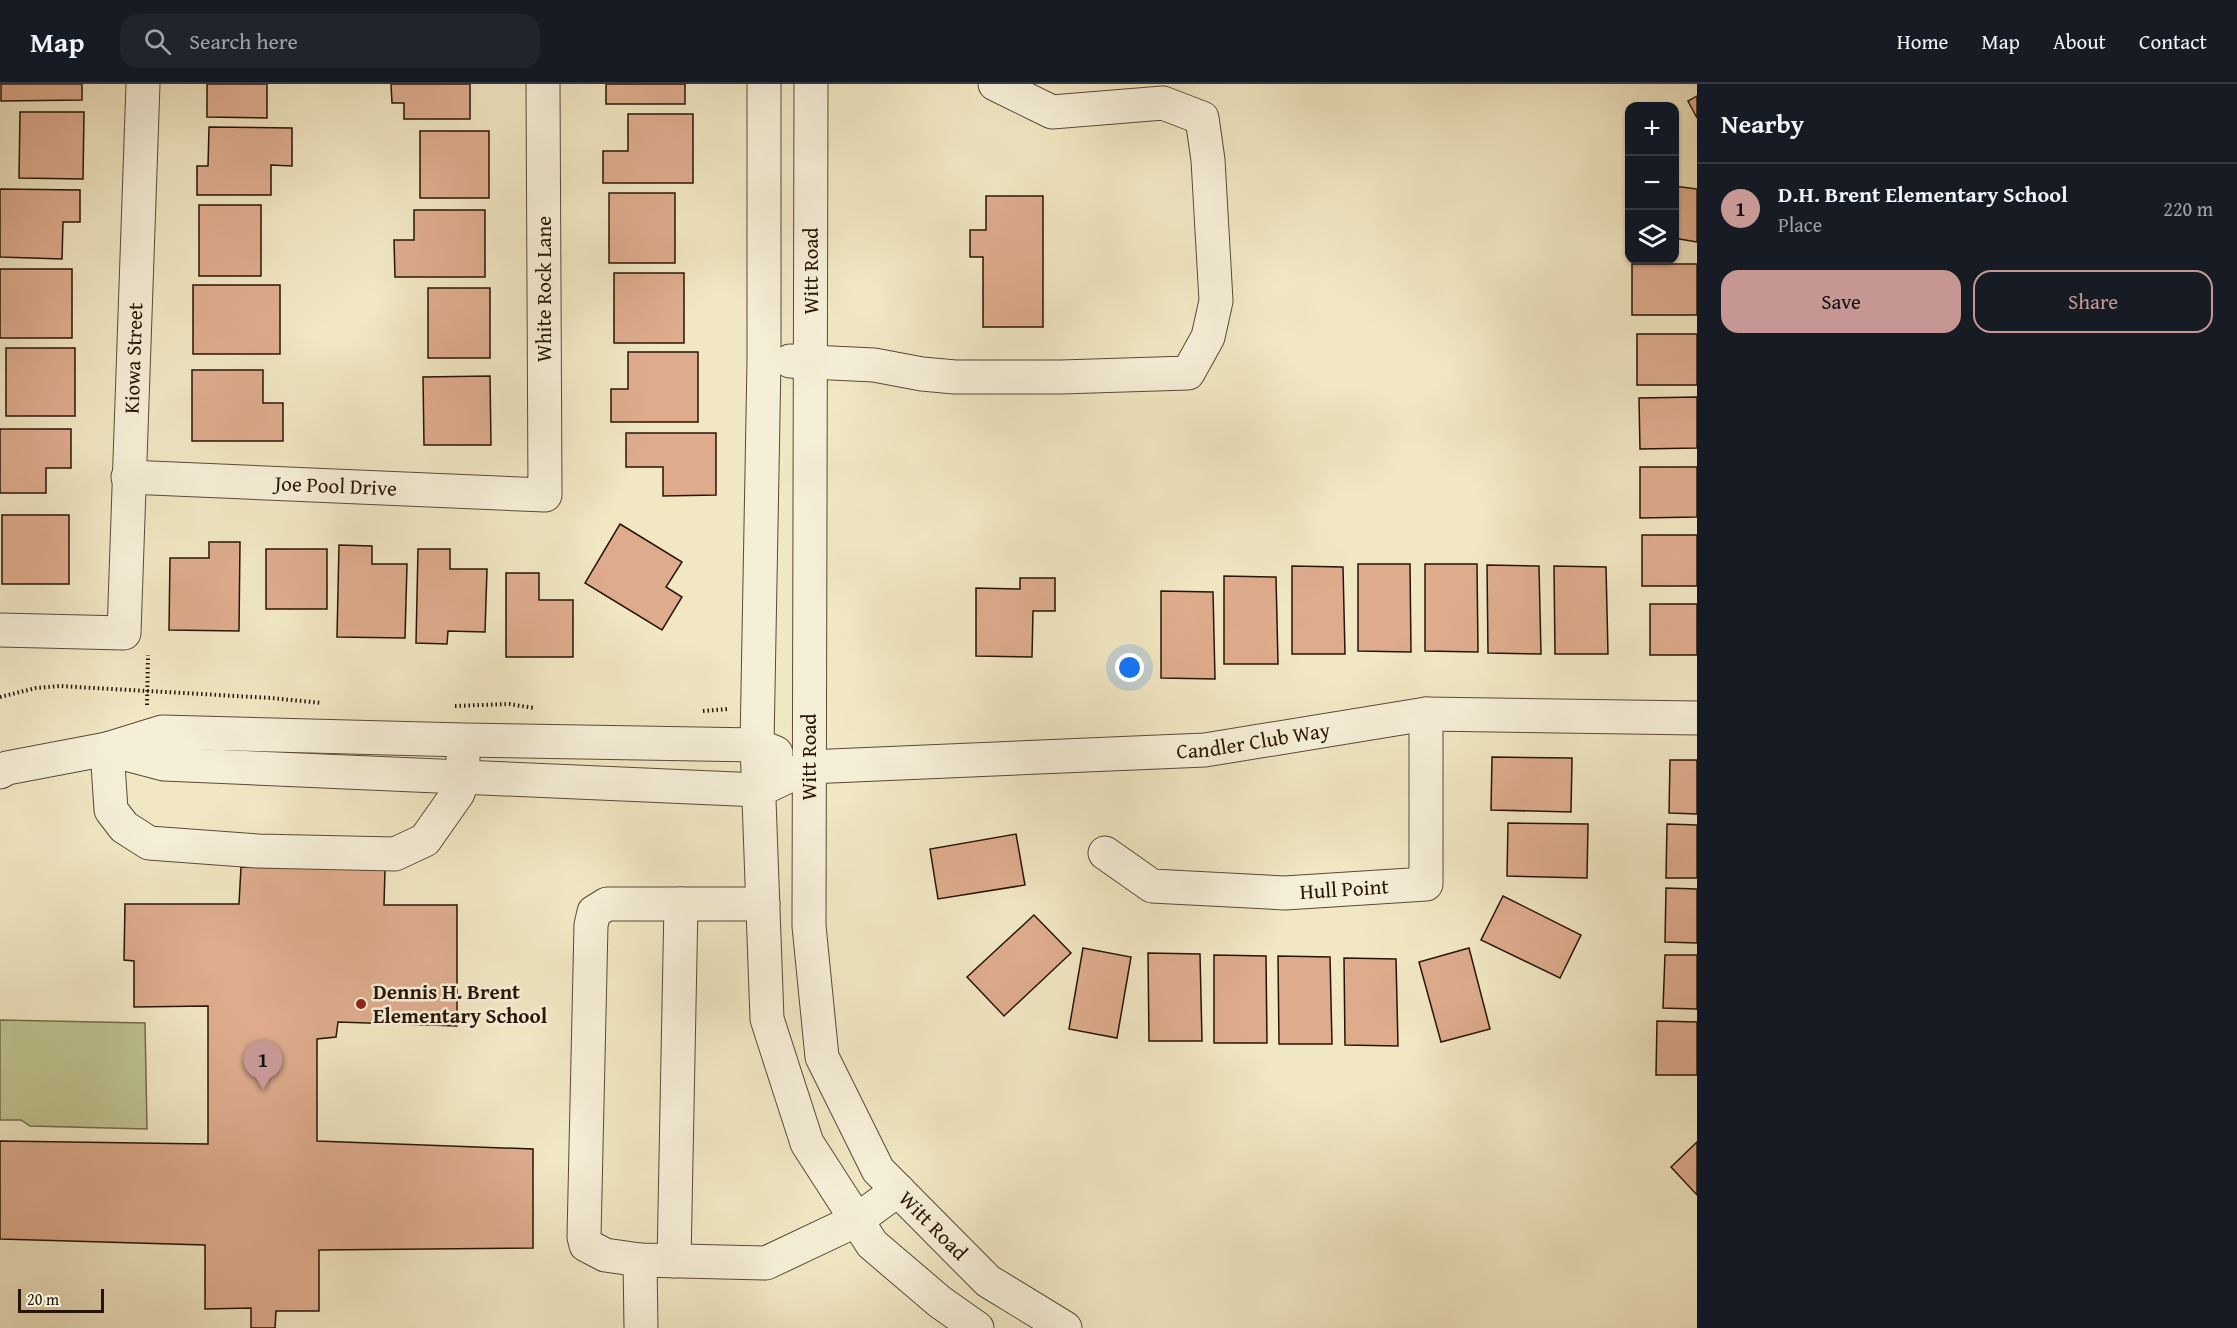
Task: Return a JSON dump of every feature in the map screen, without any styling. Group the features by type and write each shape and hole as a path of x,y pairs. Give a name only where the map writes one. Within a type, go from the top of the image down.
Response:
{"street":[{"name":"Kiowa Street","path":"0,630 124,633 143,84"},
{"name":"White Rock Lane","path":"543,84 545,495"},
{"path":"764,84 764,361 757,745 766,1019 807,1143 872,1244 940,1302 977,1328"},
{"name":"Witt Road","path":"811,84 809,926 822,1057 878,1170 988,1281 1057,1326"},
{"path":"764,361 874,365 922,374 955,377 1061,377 1188,373 1208,337 1216,301 1208,160 1202,118 1163,104 1052,112 995,84"},
{"name":"Joe Pool Drive","path":"128,477 545,495"},
{"name":"Candler Club Way","path":"808,767 1205,750 1426,714 1697,718"},
{"name":"Hull Point","path":"1105,853 1152,886 1285,893 1426,884 1426,714"},
{"path":"0,772 7,768 107,749 162,732 757,745 808,767"},
{"path":"107,749 111,810 124,827 149,843 247,850 395,854 425,840 458,793 463,777 464,740"},
{"path":"107,749 164,764 759,790 808,767"},
{"path":"763,904 607,904 594,912 591,924 584,1237 586,1245 605,1255 640,1260 766,1263 857,1220 898,1190"},
{"path":"674,1261 681,904"},
{"path":"640,1260 641,1328"}],"path":[{"path":"147,710 148,655"},
{"path":"0,697 36,688 60,686 325,703"},
{"path":"450,706 508,705 543,709"},
{"path":"700,711 732,709"}],"green space":[{"path":"0,1020 145,1023 147,1129 30,1126 21,1120 0,1120"}],"building":[{"path":"1,84 82,84 82,100 1,101"},
{"path":"207,84 267,84 267,118 207,117"},
{"path":"391,84 470,84 470,119 404,119 404,103 392,103"},
{"path":"606,84 685,84 685,104 606,104"},
{"path":"1697,96 1697,118 1688,101"},
{"path":"20,112 84,112 83,179 19,178"},
{"path":"628,114 693,114 693,183 603,183 603,151 628,151"},
{"path":"209,127 292,128 292,166 271,165 271,195 197,195 197,166 208,166"},
{"path":"420,131 489,131 489,198 420,198"},
{"path":"1679,187 1697,189 1697,242 1679,239"},
{"path":"0,189 80,190 80,222 63,222 62,259 0,257"},
{"path":"609,193 675,193 675,263 609,263"},
{"path":"986,196 1043,196 1043,327 983,327 983,257 970,257 970,230 986,230"},
{"path":"199,205 261,205 261,276 199,276"},
{"path":"414,210 485,210 485,277 395,277 394,240 414,240"},
{"path":"1632,264 1697,264 1697,315 1632,315"},
{"path":"0,269 72,269 72,338 0,338"},
{"path":"614,273 684,273 684,343 614,343"},
{"path":"193,285 280,285 280,354 193,354"},
{"path":"428,288 490,288 490,358 428,358"},
{"path":"1637,334 1697,334 1697,385 1637,385"},
{"path":"6,348 75,348 75,416 6,416"},
{"path":"628,352 698,352 698,422 611,422 611,389 628,389"},
{"path":"192,370 263,370 263,403 283,403 283,441 192,441"},
{"path":"490,376 491,445 424,445 423,377"},
{"path":"1697,397 1697,448 1640,449 1639,398"},
{"path":"0,429 71,429 71,468 46,468 46,493 0,493"},
{"path":"626,433 716,433 716,495 663,496 663,467 626,467"},
{"path":"1640,467 1697,467 1697,517 1640,518"},
{"path":"2,515 69,515 69,584 2,584"},
{"path":"620,524 682,562 666,587 682,597 662,630 585,583"},
{"path":"1642,535 1697,535 1697,586 1642,586"},
{"path":"209,542 240,542 239,631 169,630 170,558 209,558"},
{"path":"339,545 372,546 372,564 407,564 405,638 337,637"},
{"path":"266,549 327,549 327,609 266,609"},
{"path":"418,549 450,549 450,569 487,569 485,632 448,631 447,644 416,643"},
{"path":"1358,564 1410,564 1411,652 1358,651"},
{"path":"1425,564 1477,564 1478,652 1425,651"},
{"path":"1487,565 1539,566 1541,654 1488,653"},
{"path":"1292,566 1343,567 1345,654 1292,654"},
{"path":"1554,566 1606,567 1608,654 1555,654"},
{"path":"506,573 539,573 539,600 573,600 573,657 506,657"},
{"path":"1224,576 1276,577 1278,664 1224,664"},
{"path":"1020,578 1055,578 1055,611 1033,611 1032,657 976,656 976,588 1020,589"},
{"path":"1161,591 1213,592 1215,679 1161,678"},
{"path":"1650,604 1697,604 1697,655 1650,655"},
{"path":"1492,757 1572,758 1571,812 1491,810"},
{"path":"1670,760 1697,760 1697,814 1669,813"},
{"path":"1508,823 1588,824 1587,878 1507,876"},
{"path":"1667,824 1697,825 1697,878 1666,878"},
{"path":"1016,834 1025,885 938,899 930,849"},
{"path":"241,867 385,869 384,905 457,905 457,1026 338,1022 336,1037 317,1039 317,1141 533,1149 533,1248 319,1250 319,1311 276,1311 275,1328 251,1328 251,1308 205,1309 205,1245 0,1239 0,1141 208,1144 208,1006 134,1007 134,961 124,960 125,904 239,904"},
{"path":"1666,888 1697,889 1697,943 1665,942"},
{"path":"1503,896 1581,935 1560,978 1481,940"},
{"path":"1034,915 1071,953 1004,1016 967,977"},
{"path":"1083,948 1131,957 1117,1038 1069,1029"},
{"path":"1469,948 1490,1029 1441,1042 1419,962"},
{"path":"1148,953 1200,954 1202,1041 1149,1041"},
{"path":"1214,955 1266,956 1267,1043 1214,1043"},
{"path":"1665,955 1697,955 1697,1009 1663,1008"},
{"path":"1278,956 1330,957 1332,1044 1279,1044"},
{"path":"1344,958 1396,959 1398,1046 1345,1045"},
{"path":"1657,1021 1697,1022 1697,1075 1656,1075"},
{"path":"1697,1142 1697,1195 1671,1167"}],"place":[{"name":"Dennis H. Brent Elementary School","path":"361,1004"},
{"name":"D.H. Brent Elementary School","path":"263,1090"}]}
